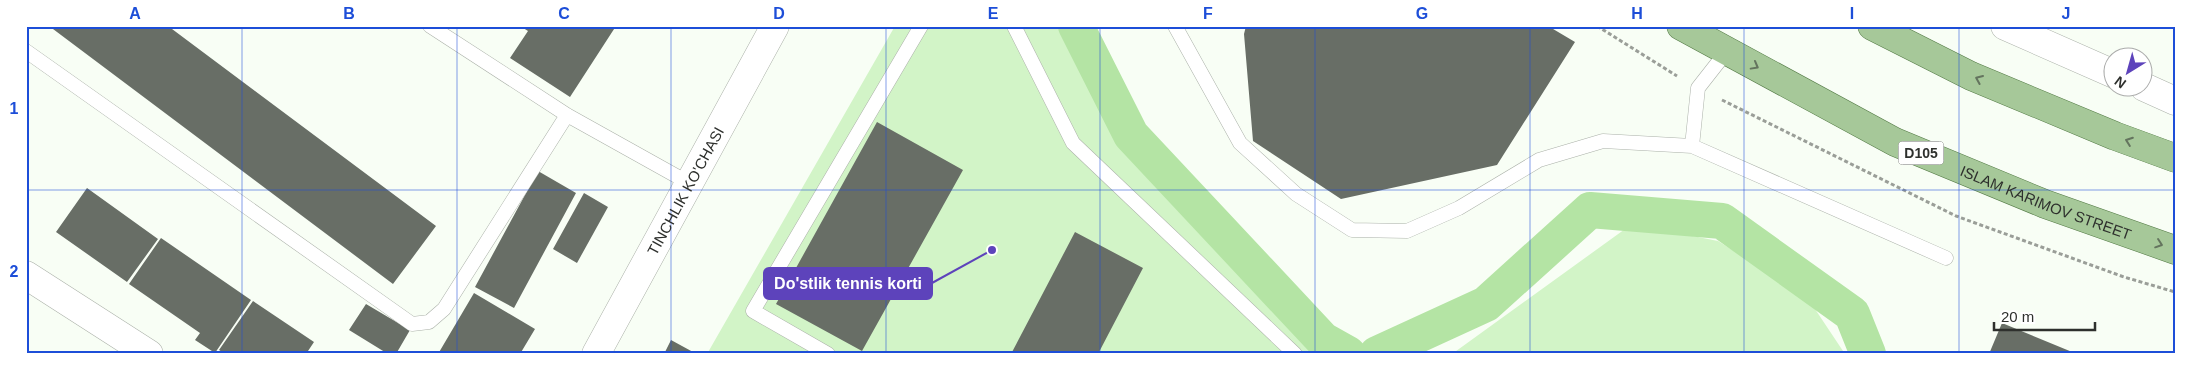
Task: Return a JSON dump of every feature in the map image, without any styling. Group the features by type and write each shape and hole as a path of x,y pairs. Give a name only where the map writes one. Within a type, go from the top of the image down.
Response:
{"main road":[{"name":"ISLAM KARIMOV STREET","path":"1681,26 1895,142 2045,204 2175,250"},
{"path":"1872,26 1971,76 2115,136 2175,158"}],"street":[{"name":"TINCHLIK KO'CHASI","path":"596,354 775,26"},
{"path":"2005,26 2104,70"},
{"path":"2154,92 2175,101"},
{"path":"26,275 149,354"}],"lane":[{"path":"430,26 567,115 689,183"},
{"path":"828,354 753,311 921,26"},
{"path":"1014,26 1073,143 1294,354"},
{"path":"1175,26 1240,144 1296,194 1352,230 1406,231 1459,208 1538,160 1603,141 1692,146 1946,258"},
{"path":"26,51 412,324 429,322 444,309 567,115"},
{"path":"1692,146 1698,88 1727,51"}],"green space":[{"path":"895,26 1068,26 1119,146 1318,354 707,354"},
{"path":"1632,224 1718,241 1807,297 1845,354 1452,354"}],"building":[{"path":"49,26 168,26 436,226 393,284"},
{"path":"520,26 616,26 570,97 510,58 528,31"},
{"path":"1246,26 1548,26 1575,42 1497,165 1341,199 1253,141 1244,34"},
{"path":"877,122 963,170 862,351 776,304"},
{"path":"538,171 576,193 514,308 475,287"},
{"path":"87,188 158,239 127,282 56,232"},
{"path":"584,193 608,207 577,263 553,249"},
{"path":"1075,232 1143,268 1098,354 1011,354"},
{"path":"161,238 251,300 215,353 195,340 200,333 129,284"},
{"path":"474,293 535,329 520,354 438,354"},
{"path":"253,301 314,342 306,354 225,354 219,350"},
{"path":"366,304 410,330 396,354 388,354 349,330"},
{"path":"2002,323 2077,354 1989,354"},
{"path":"671,340 693,352 692,354 664,354"}],"waterway":[{"path":"1076,26 1131,135 1323,340 1348,354"},
{"path":"1377,354 1486,304 1590,210 1722,221 1852,314 1868,354"}],"place":[{"name":"Do'stlik tennis korti","path":"992,250"}]}
